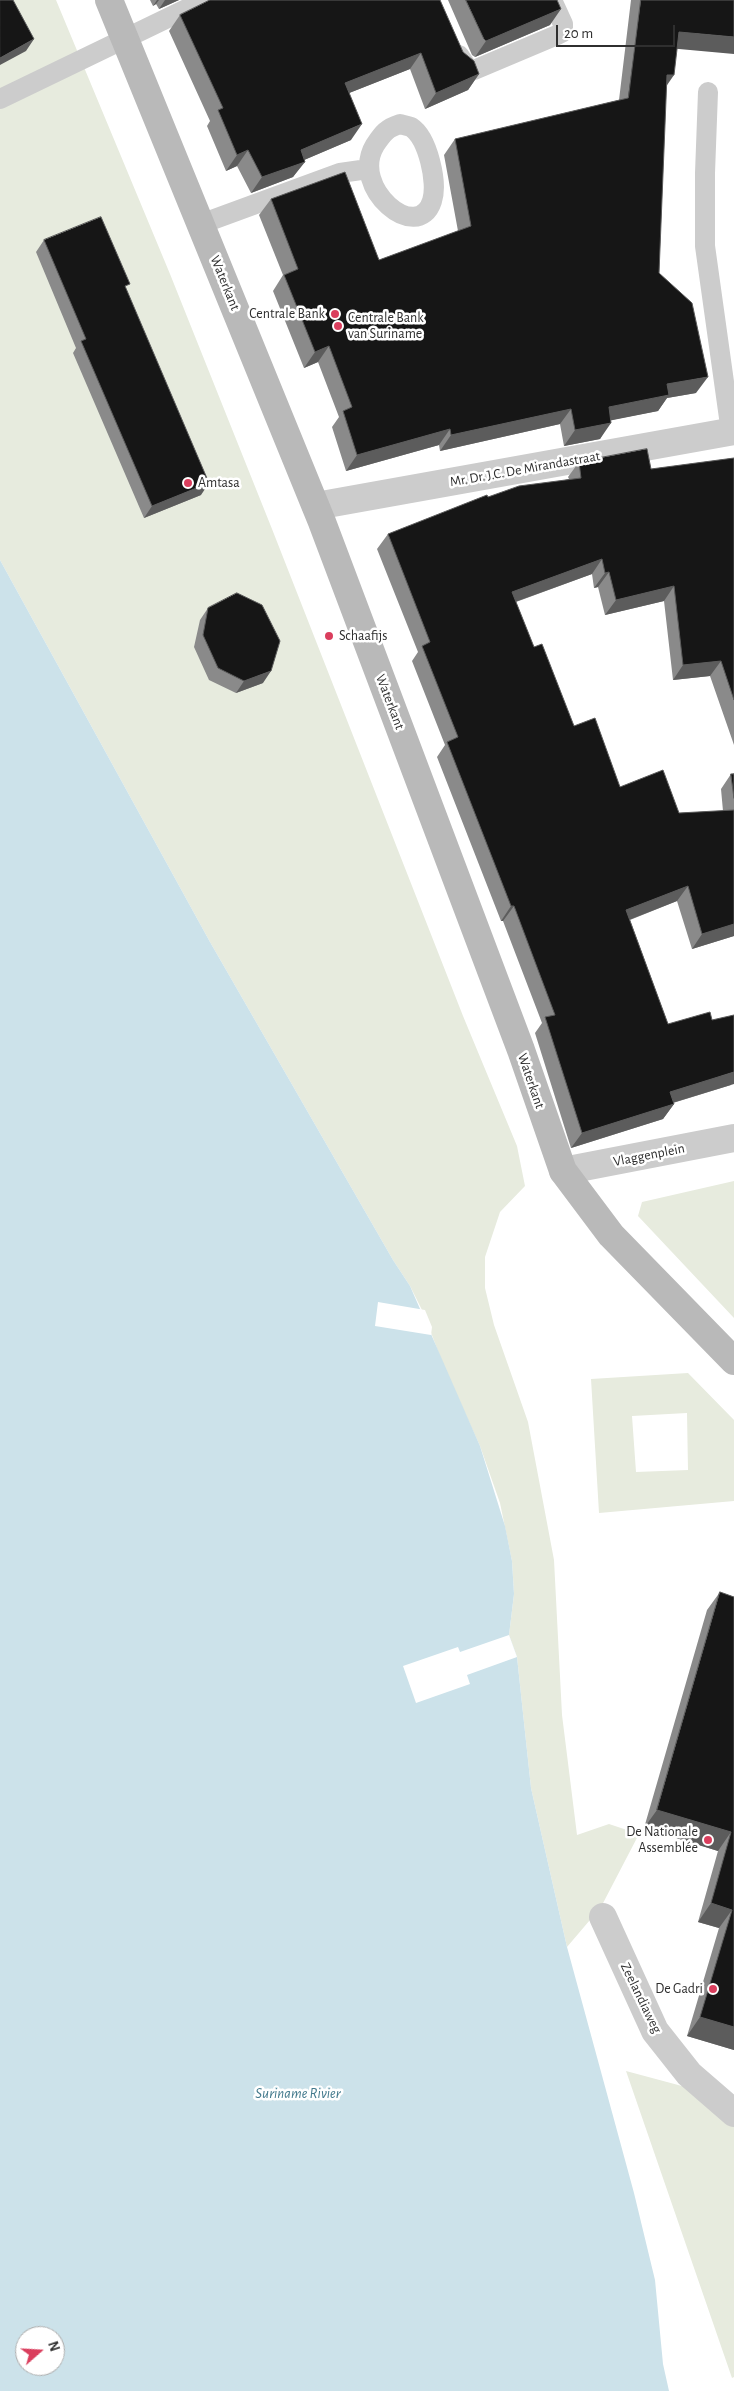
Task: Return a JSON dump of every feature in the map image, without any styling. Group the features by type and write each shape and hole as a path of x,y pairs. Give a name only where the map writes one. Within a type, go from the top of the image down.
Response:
{"main road":[{"name":"Waterkant","path":"109,0 316,506 521,1050 563,1171 611,1235 734,1361"}],"street":[{"name":"Mr. Dr. J.C. De Mirandastraat","path":"316,506 733,432"},
{"name":"Vlaggenplein","path":"563,1171 734,1138"},
{"name":"Zeelandiaweg","path":"603,1917 655,2031 689,2074 734,2112"}],"lane":[{"path":"0,99 205,0"},
{"path":"451,36 463,64 474,70 562,32 563,24 552,0"},
{"path":"708,92 705,173 706,246 733,432"},
{"path":"201,224 340,173 368,168"}],"shaded area":[{"path":"0,0 56,0 170,274 463,1016 517,1146 525,1186 500,1212 485,1257 485,1288 494,1325 528,1422 554,1560 562,1715 577,1835 609,1824 639,1834 601,1907 567,1947 531,1788 517,1657 509,1635 514,1594 512,1561 500,1503 480,1446 444,1367 424,1314 410,1286 393,1260 210,942 0,560"},
{"path":"734,1181 734,1318 638,1216 642,1202"},
{"path":"688,1373 734,1420 734,1501 599,1513 591,1379","holes":["687,1413 688,1470 636,1472 632,1416"]},
{"path":"626,2071 734,2100 734,2377 732,2378"}],"water":[{"name":"Suriname Rivier","path":"0,560 210,942 393,1260 410,1286 480,1446 505,1526 512,1561 514,1594 509,1635 517,1657 531,1788 567,1947 634,2193 655,2280 663,2364 669,2391 0,2391"}],"pier":[{"path":"378,1302 425,1310 432,1327 431,1335 375,1326"},
{"path":"509,1635 517,1657 467,1675 470,1684 416,1703 403,1666 458,1647 460,1652"}],"building":[{"path":"0,0 13,0 34,39 0,58"},
{"path":"210,0 440,0 463,52 474,61 479,74 436,93 421,53 345,83 362,124 301,150 305,162 262,177 248,150 237,155 218,110 223,108 180,15"},
{"path":"466,0 557,0 561,9 486,41"},
{"path":"641,0 734,0 734,37 679,32 674,75 667,75 659,273 692,303 708,377 667,384 669,395 609,407 611,423 575,430 571,409 451,435 450,429 357,455 343,411 352,407 329,346 315,352 284,275 298,269 271,199 345,172 379,260 471,226 455,139 628,98"},
{"path":"101,217 130,284 125,286 209,483 152,506 81,341 86,339 44,240"},
{"path":"647,449 651,469 734,458 734,700 721,661 683,665 674,586 616,600 609,572 605,573 602,559 512,592 534,647 542,644 574,726 595,718 620,787 663,770 679,813 734,810 734,924 702,934 688,886 626,910 668,1024 710,1012 712,1020 734,1015 734,1072 670,1092 674,1104 582,1133 545,1017 555,1015 514,906 511,906 447,742 458,737 422,646 430,642 388,534 487,495 488,497 519,486 581,478 579,462"},
{"path":"237,593 262,605 280,641 271,671 244,681 218,668 203,635 208,608"},
{"path":"731,774 734,774 734,798"},
{"name":"De Nationale Assemblée","path":"720,1592 734,1597 734,2027 700,2017 732,1910 711,1903 731,1832 657,1810"}],"place":[{"name":"Centrale Bank","path":"335,314"},
{"name":"Centrale Bank van Suriname","path":"338,326"},
{"name":"Amtasa","path":"188,483"},
{"name":"Schaafijs","path":"329,636"},
{"name":"De Nationale Assemblée","path":"708,1840"},
{"name":"De Gadri","path":"713,1989"}]}
